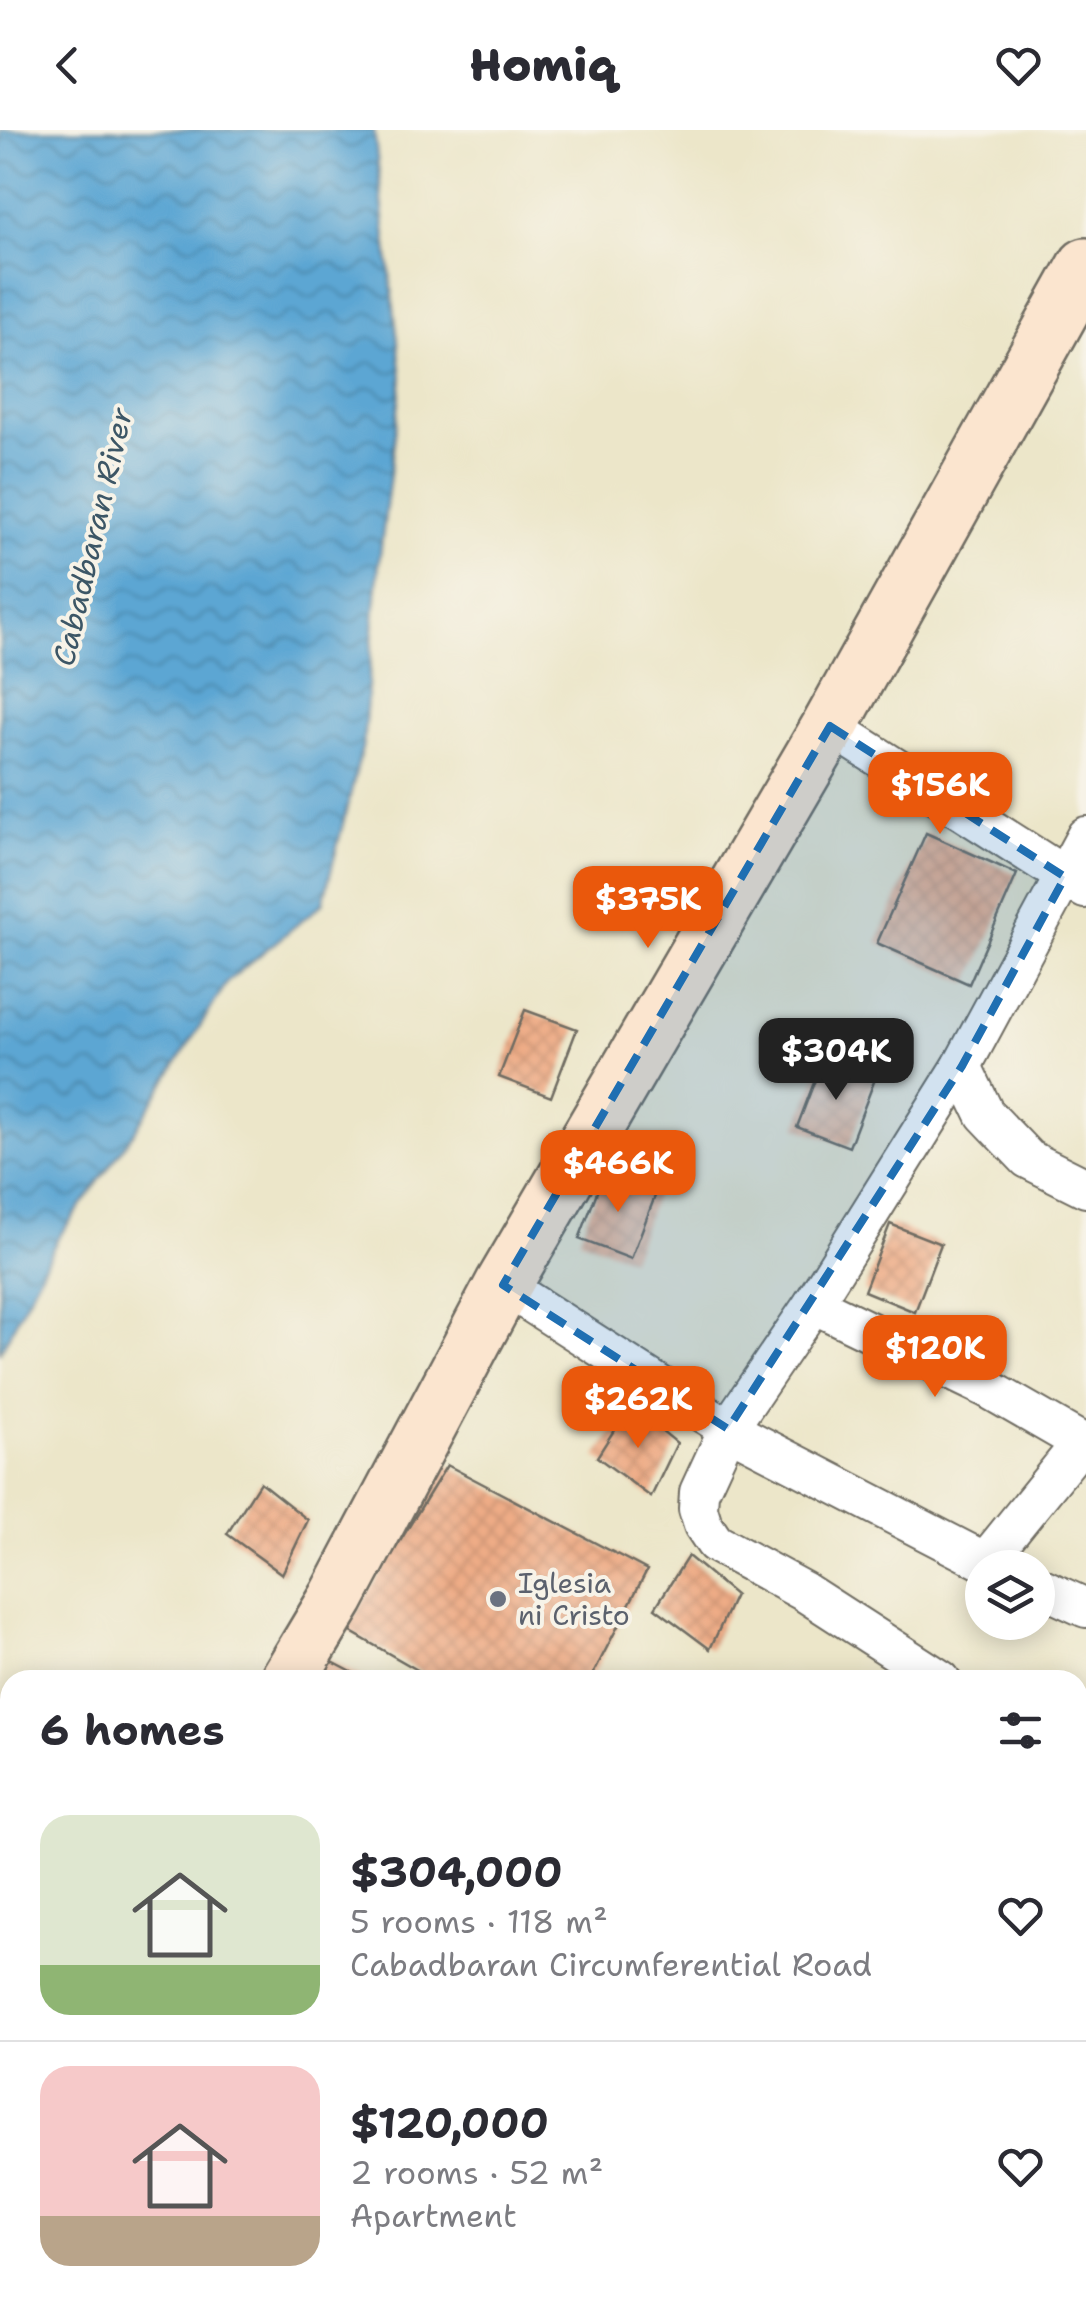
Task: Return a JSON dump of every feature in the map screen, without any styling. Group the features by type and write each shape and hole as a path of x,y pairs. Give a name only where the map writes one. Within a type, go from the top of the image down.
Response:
{"main road":[{"path":"294,1670 337,1598 503,1285 830,726 1086,266"}],"street":[{"path":"830,726 1075,883"},
{"path":"925,1670 803,1591 716,1543 703,1525 698,1509 699,1492 728,1429 813,1304 1075,883 1086,836"},
{"path":"962,1066 985,1114 1028,1160 1086,1188"},
{"path":"503,1285 728,1429 965,1552"},
{"path":"813,1304 987,1388 1084,1444 1003,1550"},
{"path":"1055,1594 1086,1608"}],"highlighted area":[{"path":"830,726 1065,877 962,1066 728,1429 503,1285"}],"water":[{"name":"Cabadbaran River","path":"0,130 374,130 402,378 379,563 363,744 323,903 228,981 134,1132 58,1238 0,1353"}],"building":[{"path":"926,833 1017,874 969,984 877,943"},
{"path":"525,1010 577,1029 551,1097 499,1077"},
{"path":"823,1059 875,1079 849,1147 797,1127"},
{"path":"605,1171 657,1191 631,1259 579,1239"},
{"path":"890,1224 941,1244 915,1312 864,1291"},
{"path":"630,1405 677,1443 651,1497 597,1457"},
{"name":"Iglesia ni Cristo","path":"447,1465 647,1570 595,1670 418,1670 346,1629"},
{"path":"260,1482 308,1520 282,1574 227,1534"},
{"path":"688,1556 735,1595 710,1649 655,1608"},
{"path":"325,1658 348,1670 320,1670"}],"place":[{"name":"Iglesia ni Cristo","path":"498,1599"}]}
